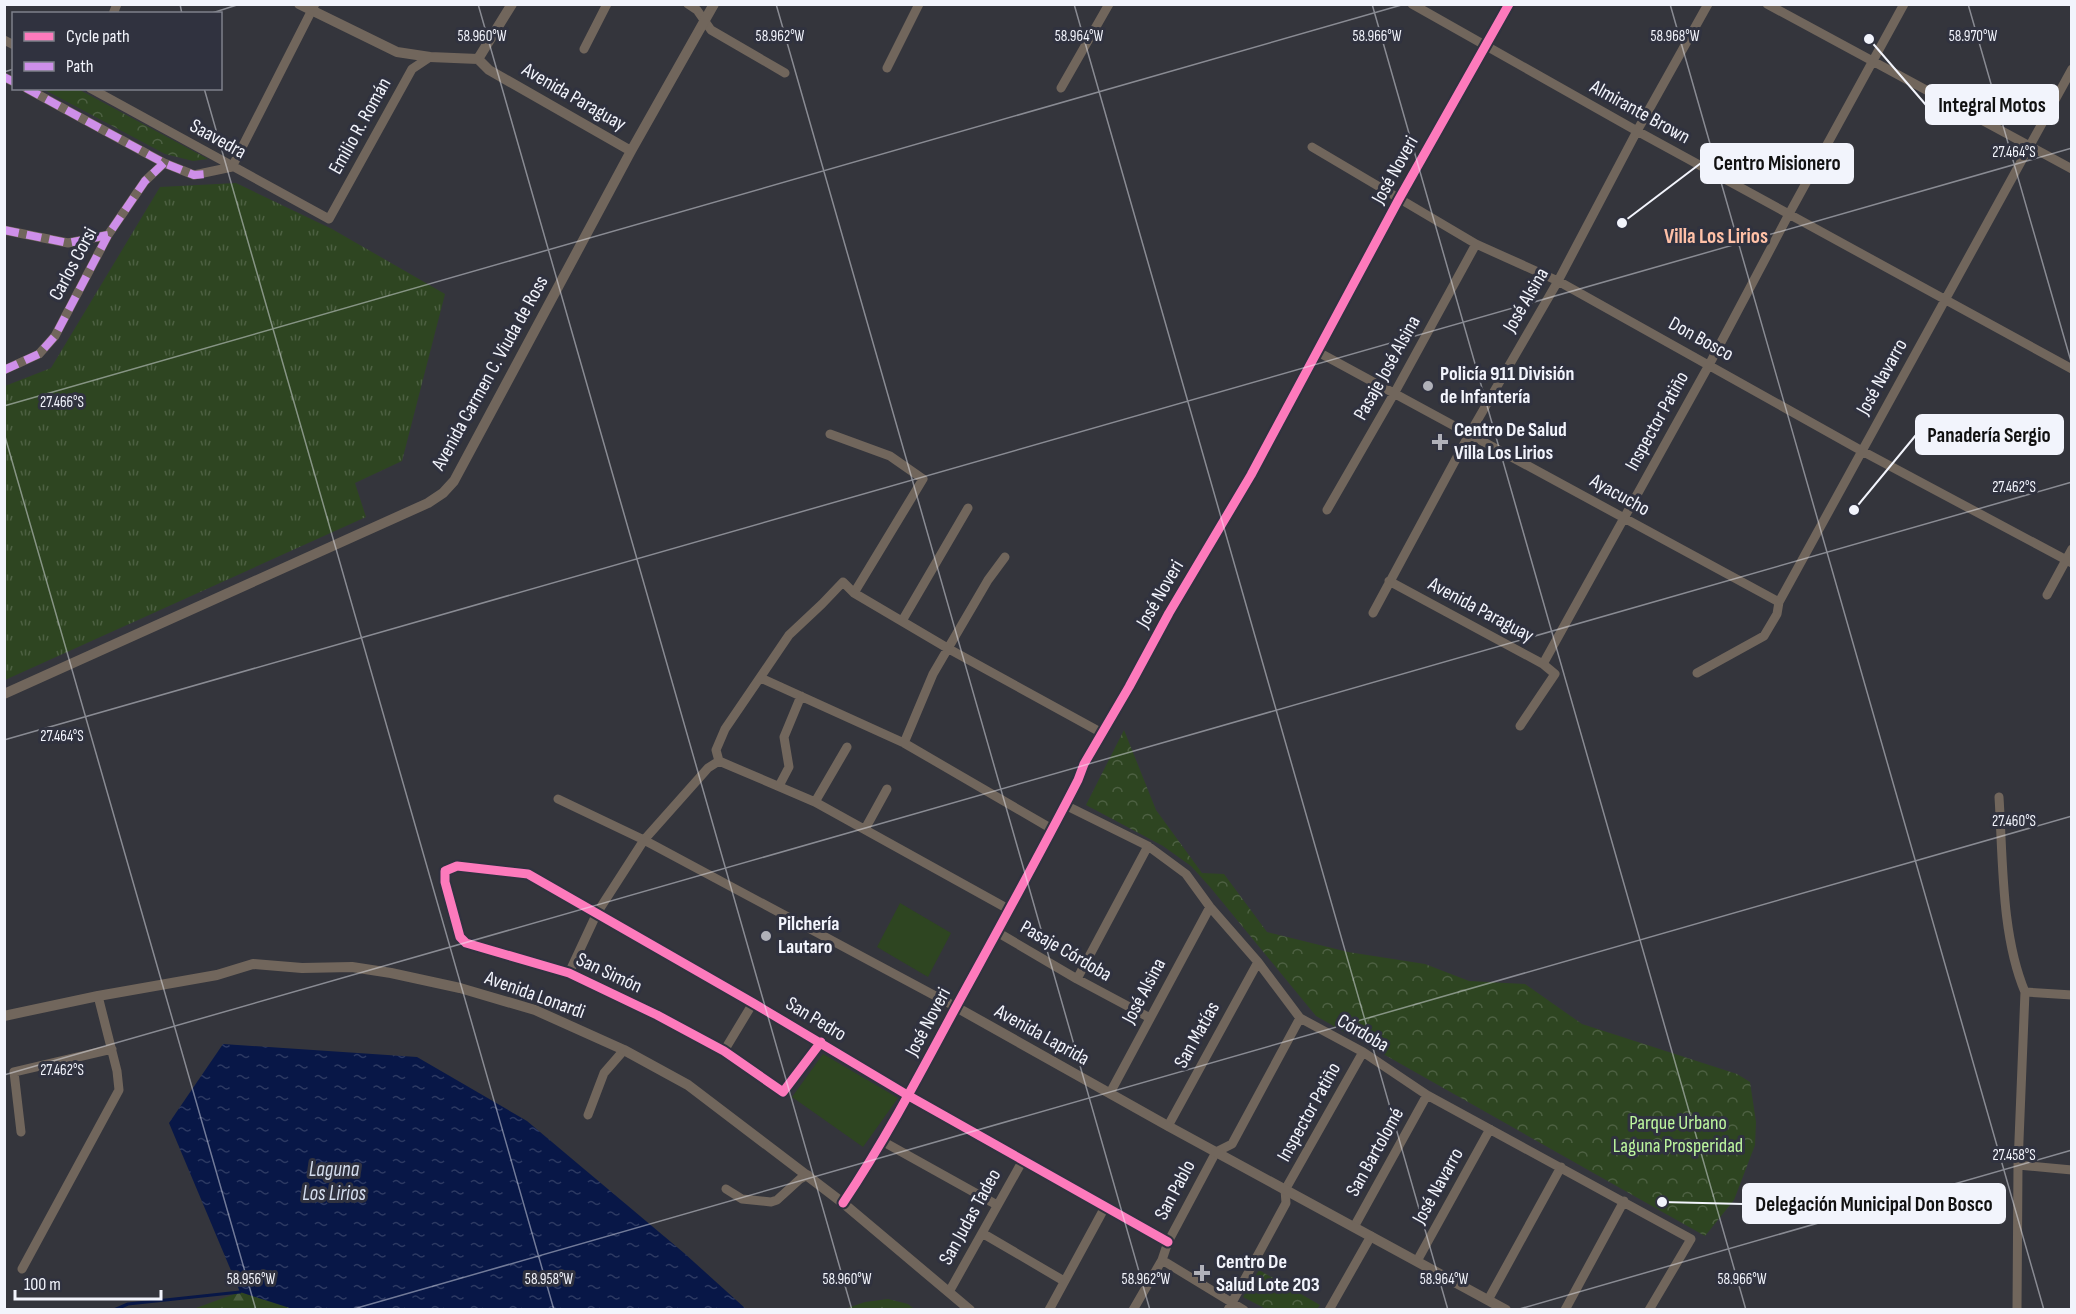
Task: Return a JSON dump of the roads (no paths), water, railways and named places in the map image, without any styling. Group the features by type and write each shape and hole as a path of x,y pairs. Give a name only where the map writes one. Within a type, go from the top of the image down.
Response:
{"street":[{"path":"299,4 313,8 397,52 430,57 478,59 512,4"},
{"path":"584,49 607,4"},
{"path":"687,4 697,10 711,30 785,73"},
{"name":"Avenida Carmen C. Viuda de Ross","path":"4,694 428,503 443,493 454,481 714,4"},
{"path":"887,68 919,4"},
{"path":"1061,88 1109,4"},
{"name":"Almirante Brown","path":"1412,4 1637,131 2072,369"},
{"name":"José Noveri","path":"843,1203 909,1096 1010,910 1084,764 1168,613 1251,475 1399,199 1509,4"},
{"name":"José Alsina","path":"1373,613 1470,433 1558,281 1637,131 1708,4"},
{"path":"1767,4 2072,169"},
{"name":"Inspector Patiño","path":"1543,664 1904,4"},
{"path":"232,167 313,8"},
{"name":"Emilio R. Román","path":"329,219 411,69 430,57"},
{"name":"Avenida Paraguay","path":"478,59 489,70 632,151"},
{"name":"José Navarro","path":"1697,673 1764,636 1776,614 1779,602 2072,69"},
{"name":"Saavedra","path":"30,90 164,163 194,175 232,167"},
{"name":"Saavedra","path":"94,90 329,219"},
{"name":"Don Bosco","path":"1312,147 1476,243 1558,281 1862,451 2069,561"},
{"name":"Carlos Corsi","path":"4,370 39,354 55,336 108,235 145,181 164,163"},
{"path":"4,230 68,243 108,235"},
{"name":"Pasaje José Alsina","path":"1327,510 1395,392 1476,243"},
{"name":"Ayacucho","path":"1318,352 1779,602"},
{"path":"830,434 890,456 923,479 854,593"},
{"path":"902,621 968,508"},
{"path":"2047,595 2069,561 2072,549"},
{"path":"904,743 933,674 988,580 1005,557"},
{"name":"Avenida Paraguay","path":"1389,581 1543,664 1555,674 1520,726"},
{"path":"719,761 716,750 724,729 789,635 843,582 854,593 949,649 1102,733"},
{"path":"761,678 904,743 1052,829"},
{"path":"778,786 789,767 784,737 801,696"},
{"path":"815,802 847,747"},
{"path":"719,761 815,802 1010,910"},
{"path":"569,973 597,913 644,840 708,768 719,761"},
{"path":"865,829 887,789"},
{"path":"1999,797 2008,926 2016,970 2025,992 2018,1165 2017,1310"},
{"name":"Avenida Laprida","path":"558,799 644,840 956,1007 1168,1126 1506,1310"},
{"name":"Córdoba","path":"1065,805 1148,846 1186,874 1210,907 1258,962 1300,1018 1363,1052 1427,1095 1691,1239 1649,1310"},
{"path":"1077,979 1148,846"},
{"name":"San Pedro","path":"445,882 445,871 457,866 528,874 753,1002 909,1096 1168,1242"},
{"name":"San Simón","path":"445,882 460,937 466,943 569,973 657,1015 724,1051 783,1092 821,1042"},
{"name":"José Alsina","path":"1110,1093 1210,907"},
{"name":"Pasaje Córdoba","path":"997,932 1150,1018"},
{"name":"San Matías","path":"1168,1126 1258,962"},
{"name":"Avenida Lonardi","path":"4,1016 98,996 217,975 253,964 302,968 352,967 391,973 460,988 535,1010 624,1050 687,1085 808,1175 970,1310"},
{"path":"2025,992 2072,995"},
{"path":"22,1269 119,1090 112,1049 98,996"},
{"path":"724,1051 753,1002"},
{"path":"1216,1152 1232,1144 1300,1018"},
{"path":"21,1132 14,1072 112,1049"},
{"path":"588,1115 604,1073 624,1050"},
{"name":"Inspector Patiño","path":"1230,1306 1286,1203 1286,1190 1363,1052"},
{"name":"San Bartolomé","path":"1354,1227 1427,1095"},
{"name":"José Navarro","path":"1417,1261 1490,1129"},
{"path":"882,1141 997,1205"},
{"name":"San Pablo","path":"1134,1310 1162,1260 1168,1242 1216,1152"},
{"name":"San Judas Tadeo","path":"949,1292 1023,1160"},
{"path":"2018,1165 2072,1170"},
{"path":"1488,1300 1561,1167"},
{"path":"726,1189 742,1199 771,1202 777,1200 800,1179 808,1175"},
{"path":"1565,1310 1624,1202"},
{"path":"1049,1310 1105,1207"},
{"path":"982,1233 1064,1281"},
{"path":"1329,1310 1371,1236"},
{"path":"1162,1260 1230,1306 1244,1310"}],"water":[{"name":"Laguna Los Lirios","path":"223,1044 417,1057 527,1121 684,1253 746,1309 296,1310 240,1292 169,1123"}],"waterway":[{"path":"114,1310 128,1304 240,1292"}],"place":[{"name":"Integral Motos","path":"1869,39"},
{"name":"Centro Misionero","path":"1622,223"},
{"name":"Policía 911 División de Infantería","path":"1428,386"},
{"name":"Centro De Salud Villa Los Lirios","path":"1440,442"},
{"name":"Panadería Sergio","path":"1854,510"},
{"name":"Pilchería Lautaro","path":"766,936"},
{"name":"Delegación Municipal Don Bosco","path":"1662,1202"},
{"name":"Centro De Salud Lote 203","path":"1202,1273"}],"district":[{"name":"Villa Los Lirios","path":"1716,236"}],"park label":[{"name":"Parque Urbano Laguna Prosperidad","path":"1678,1134"}]}
